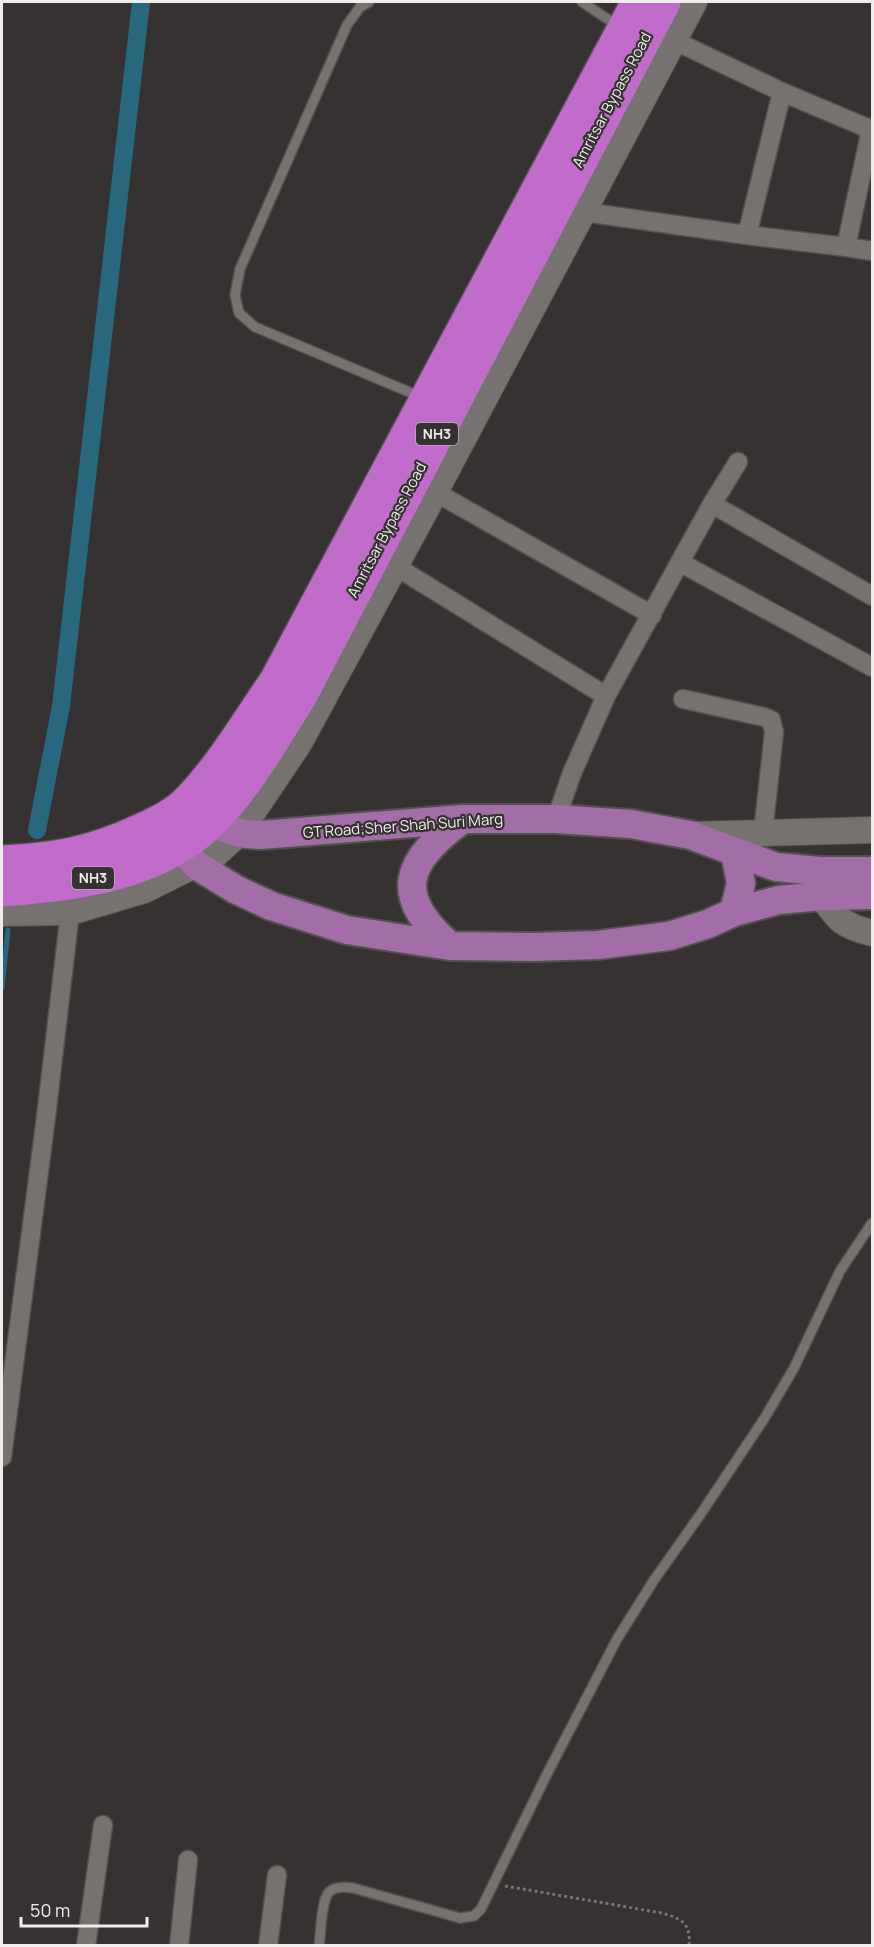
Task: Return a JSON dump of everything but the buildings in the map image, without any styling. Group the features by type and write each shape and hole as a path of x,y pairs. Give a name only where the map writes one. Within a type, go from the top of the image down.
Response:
{"highway":[{"name":"Amritsar Bypass Road","path":"179,844 213,819 237,794 300,697 664,2"},
{"name":"Amritsar Bypass Road","path":"213,819 217,765 276,681 630,15"},
{"name":"NH3","path":"2,862 78,854 114,843 179,844"},
{"name":"NH3","path":"2,891 54,886 116,873 147,862 179,844"}],"main road":[{"name":"GT Road;Sher Shah Suri Marg","path":"213,819 261,835 463,819 556,819 631,824 690,835 776,867 820,871 873,871"},
{"path":"450,946 422,917 414,902 412,885 415,868 424,852 440,836 463,819"},
{"path":"179,844 235,889 271,906 347,930 450,946 598,945 669,936 708,924 734,912 779,900 873,895"},
{"path":"734,912 741,883 735,853"}],"street":[{"path":"2,913 70,912 144,890 179,844 216,854 213,819 299,743 435,492 694,2"},
{"path":"673,40 782,92 872,129 846,247"},
{"path":"747,235 782,92"},
{"path":"584,212 873,251"},
{"path":"556,819 572,773 606,696 712,504 738,462"},
{"path":"435,492 652,615"},
{"path":"712,504 873,596"},
{"path":"681,562 873,667"},
{"path":"395,566 606,696"},
{"path":"683,699 764,717 771,720 774,725 763,833"},
{"path":"690,835 873,830"},
{"path":"822,896 837,919 857,930 873,933"},
{"path":"2,1457 70,912"},
{"path":"86,1946 103,1825"},
{"path":"179,1946 188,1860"},
{"path":"268,1946 277,1875"}],"lane":[{"path":"369,2 360,7 347,25 240,269 235,295 239,313 255,327 426,399"},
{"path":"582,2 630,15"},
{"path":"319,1946 325,1900 329,1892 335,1888 353,1888 460,1918 474,1916 481,1909 617,1639 654,1580 764,1419 794,1368 840,1271 873,1223"}],"path":[{"path":"494,1884 662,1913 683,1922 689,1930 689,1946"}],"waterway":[{"path":"37,830 61,706 141,2"},
{"path":"2,988 8,930"}]}
